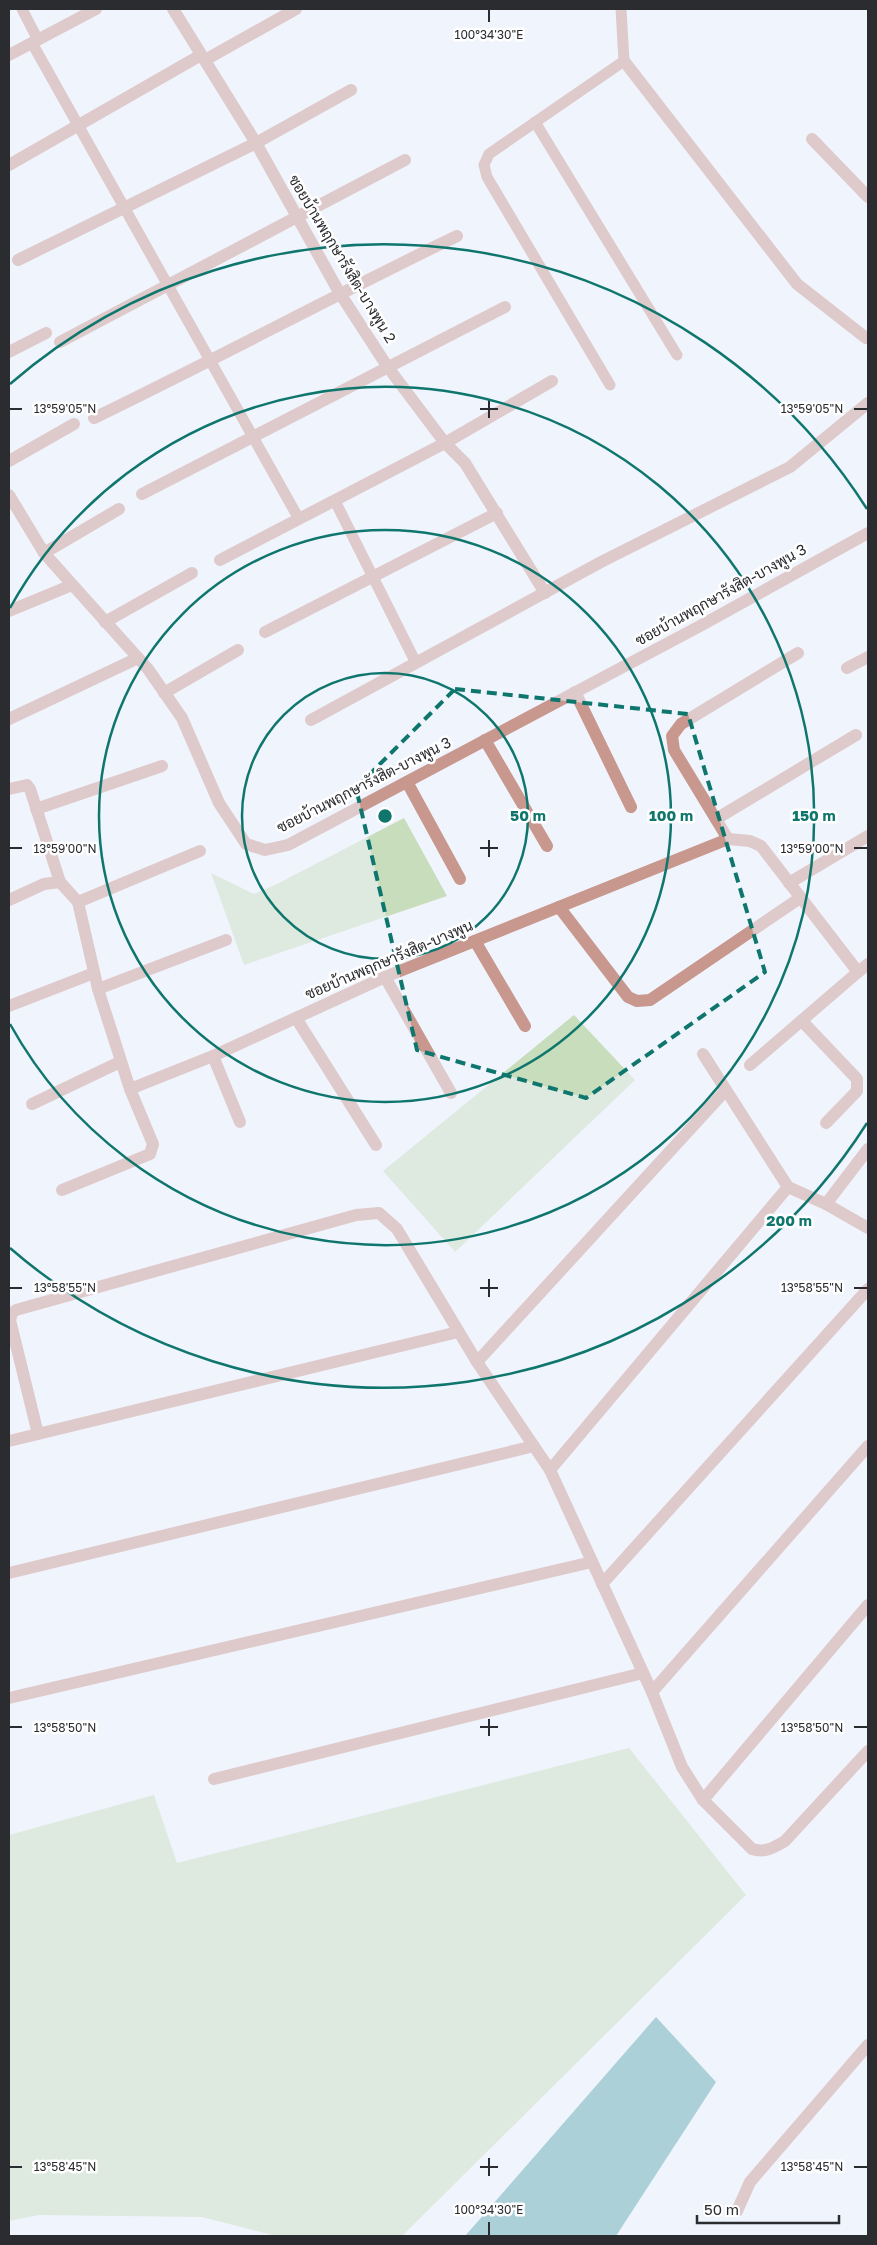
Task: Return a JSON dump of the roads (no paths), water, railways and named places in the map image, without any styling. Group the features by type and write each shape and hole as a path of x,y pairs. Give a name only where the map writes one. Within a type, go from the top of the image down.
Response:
{"street":[{"path":"9,55 96,9"},
{"name":"ซอยบ้านพฤกษารังสิต-บางพูน 2","path":"173,9 256,143 339,292 387,366 445,443 465,463 545,593"},
{"path":"9,165 203,57 296,9"},
{"path":"624,61 797,284 867,334"},
{"path":"18,260 256,143 351,90"},
{"path":"812,139 868,197"},
{"path":"60,342 405,160"},
{"path":"94,418 211,362 339,292 457,236"},
{"path":"142,494 254,438 387,366 505,307"},
{"path":"9,352 46,333"},
{"path":"220,560 445,443 552,381"},
{"path":"311,720 545,593 790,467 868,403"},
{"path":"9,462 74,424"},
{"name":"ซอยบ้านพฤกษารังสิต-บางพูน 3","path":"10,502 44,553 138,658 182,718 219,803 246,844 265,850 288,845 868,533"},
{"path":"44,553 119,509"},
{"path":"265,632 497,513"},
{"path":"105,622 192,573"},
{"path":"9,611 72,584"},
{"path":"164,693 238,650"},
{"path":"728,839 674,750 672,736 681,724 798,653"},
{"path":"847,668 868,657"},
{"path":"10,717 138,658"},
{"path":"575,692 631,807"},
{"path":"716,819 856,735"},
{"path":"485,740 547,846"},
{"path":"36,809 162,766"},
{"path":"407,782 460,880"},
{"path":"9,789 26,784 60,882 78,902 98,989 120,1062 153,1144 150,1154 62,1190"},
{"path":"789,883 868,836"},
{"name":"ซอยบ้านพฤกษารังสิต-บางพูน","path":"130,1089 214,1056 385,977 728,839 750,841 761,846 800,898 863,968"},
{"path":"78,902 200,851"},
{"path":"9,900 44,884 60,882"},
{"path":"559,907 628,997 638,1001 650,1000 800,898"},
{"path":"98,989 226,940"},
{"path":"475,941 525,1026"},
{"path":"750,1065 863,968"},
{"path":"9,1006 94,972"},
{"path":"385,977 451,1093"},
{"path":"296,1018 376,1145"},
{"path":"802,1021 857,1079 859,1084 858,1091 826,1124"},
{"path":"703,1054 788,1187 826,1204 868,1228"},
{"path":"214,1056 240,1122"},
{"path":"32,1104 120,1062"},
{"path":"477,1362 726,1090"},
{"path":"826,1204 868,1149"},
{"path":"550,1470 788,1187"},
{"path":"38,1434 10,1320 12,1313 16,1310 356,1215 379,1213 397,1230 477,1362 550,1470 652,1692 682,1766 703,1800 752,1849 761,1852 772,1849 785,1840 868,1751"},
{"path":"602,1584 868,1289"},
{"path":"9,1441 458,1332"},
{"path":"9,1573 534,1446"},
{"path":"652,1692 868,1446"},
{"path":"9,1698 592,1562"},
{"path":"703,1800 868,1604"},
{"path":"214,1780 643,1674"},
{"path":"737,2211 750,2182 868,2045"}],"lane":[{"path":"22,9 35,41 78,125 299,519"},
{"path":"610,385 487,177 484,165 488,154 624,61 621,9"},
{"path":"536,122 677,356"},
{"path":"335,501 416,663"}],"water":[{"path":"656,2017 716,2082 616,2236 465,2236"}]}
